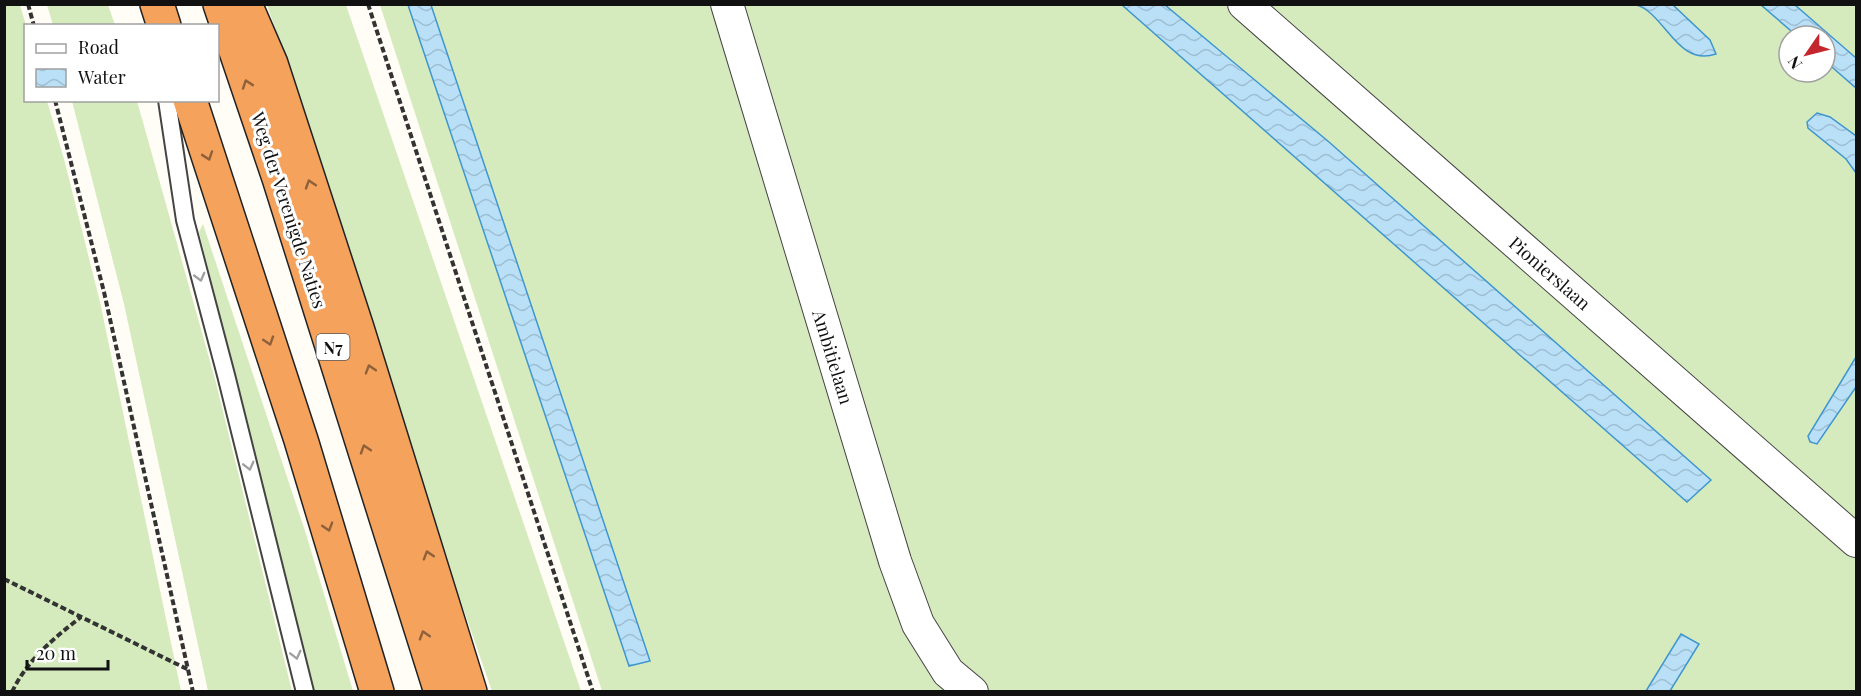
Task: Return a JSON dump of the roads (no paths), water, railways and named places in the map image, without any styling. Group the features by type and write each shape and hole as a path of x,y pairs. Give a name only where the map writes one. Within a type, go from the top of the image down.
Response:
{"highway":[{"path":"155,4 163,24"},
{"name":"Weg der Verenigde Naties","path":"220,4 279,178 441,692"},
{"name":"N7","path":"245,4 271,64 289,119 364,350 470,692"},
{"path":"191,102 301,440 377,692"}],"street":[{"name":"Ambitielaan","path":"727,4 894,561 918,624 948,672 972,692"},
{"name":"Pionierslaan","path":"1244,4 1857,541"}],"lane":[{"path":"155,4 156,24"},
{"path":"167,102 185,220 305,692"}],"water":[{"path":"408,5 431,5 650,661 629,666"},
{"path":"1122,5 1165,5 1329,142 1711,480 1687,502"},
{"path":"1637,5 1673,5 1710,40 1716,54 1705,56 1686,50 1657,19"},
{"path":"1761,5 1795,5 1817,24 1783,24"},
{"path":"1837,41 1856,58 1856,88 1837,71"},
{"path":"1817,113 1830,117 1856,136 1856,173 1846,159 1808,128 1807,122"},
{"path":"1856,357 1856,387 1817,444 1810,442 1808,436"},
{"path":"1681,634 1699,644 1670,691 1646,691"}]}
